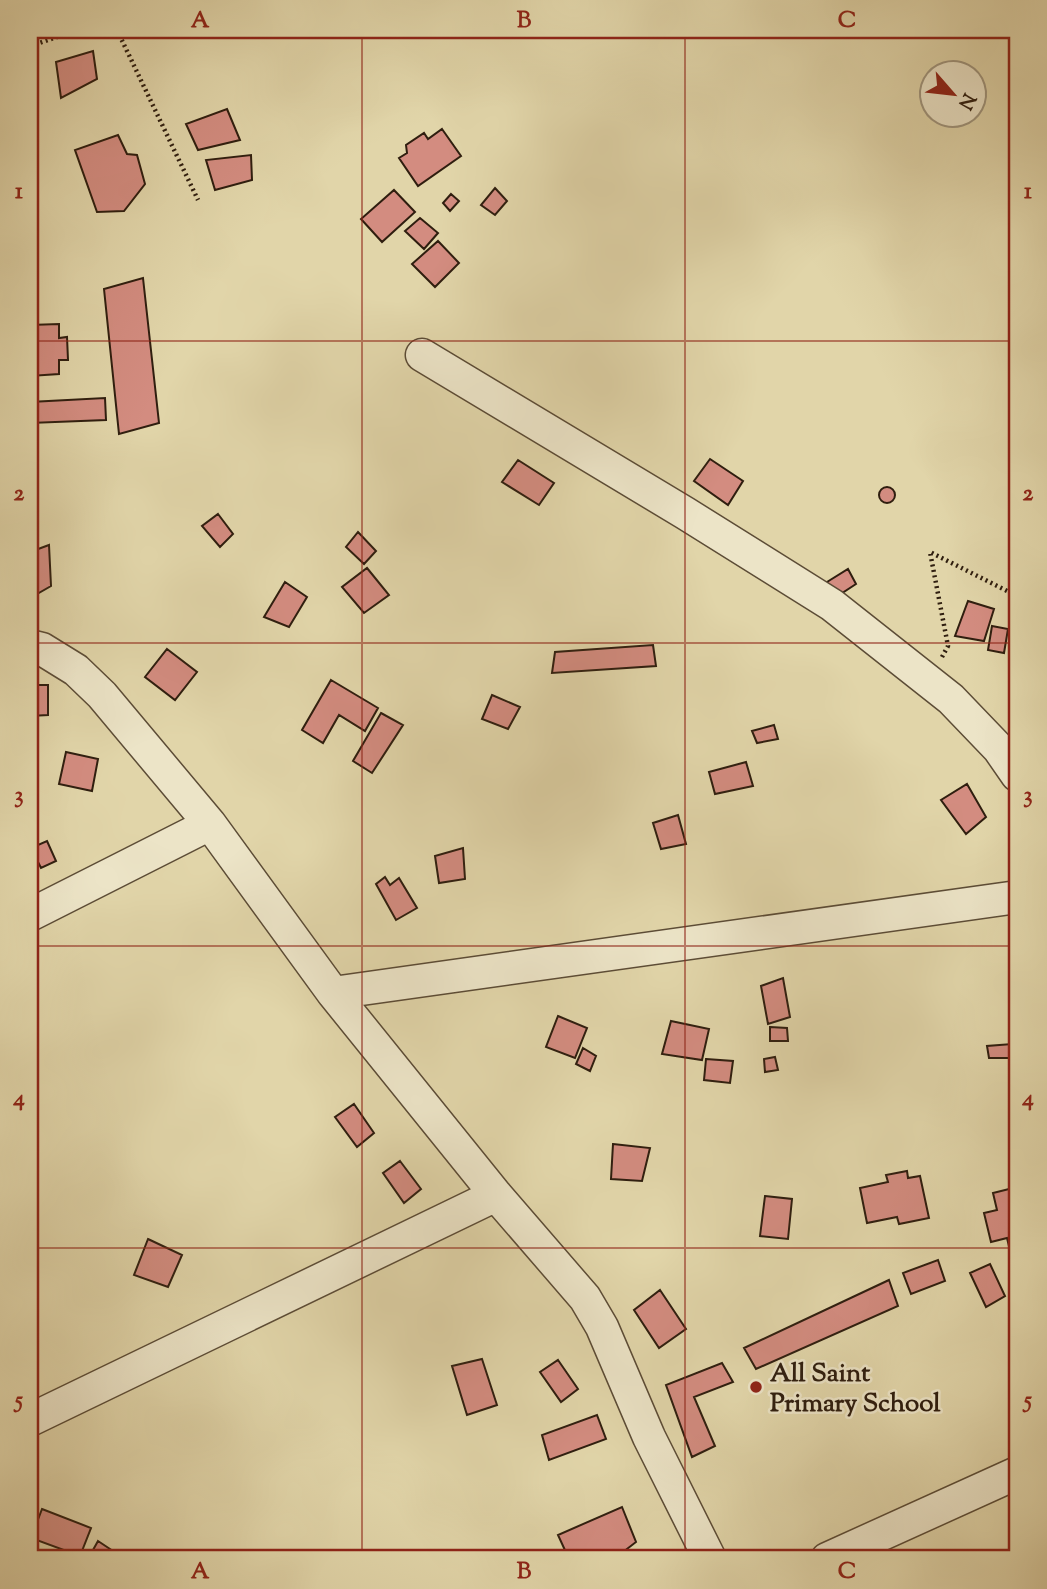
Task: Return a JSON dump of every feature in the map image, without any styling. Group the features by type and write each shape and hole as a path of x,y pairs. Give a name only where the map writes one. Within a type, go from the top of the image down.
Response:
{"street":[{"path":"422,355 832,605 951,699 990,739 1017,775"},
{"path":"30,646 42,649 76,670 102,695 210,824 332,993 496,1195 585,1298 602,1327 649,1437 710,1559"},
{"path":"30,915 210,824"},
{"path":"332,993 1017,897"},
{"path":"30,1420 496,1195"},
{"path":"827,1559 1017,1473"}],"path":[{"path":"30,46 78,30"},
{"path":"117,30 198,200"},
{"path":"928,681 948,646 930,552 1017,596"}],"building":[{"path":"93,51 97,79 61,98 56,62"},
{"path":"227,109 240,140 198,150 186,124"},
{"path":"442,129 461,156 418,186 399,158 407,153 406,145 424,133 428,139"},
{"path":"118,135 127,154 137,155 145,184 124,211 97,212 75,150"},
{"path":"251,155 252,180 215,190 206,160"},
{"path":"495,188 507,201 495,215 481,205"},
{"path":"394,190 415,212 382,242 361,219"},
{"path":"451,194 459,201 450,211 443,203"},
{"path":"420,218 438,233 424,249 405,231"},
{"path":"438,241 459,263 435,287 412,264"},
{"path":"143,278 159,423 119,434 104,289"},
{"path":"59,324 59,338 67,337 68,360 59,360 59,374 30,376 30,325"},
{"path":"105,398 106,420 30,423 30,402"},
{"path":"710,459 743,481 728,505 694,481"},
{"path":"518,460 554,483 539,505 502,482"},
{"path":"887,487 895,495 887,503 879,495"},
{"path":"218,514 233,534 220,547 202,526"},
{"path":"358,532 376,551 364,564 346,547"},
{"path":"49,545 51,586 30,598 30,552"},
{"path":"367,568 389,595 364,613 342,587"},
{"path":"848,569 856,584 836,597 827,582"},
{"path":"285,582 307,597 289,627 264,617"},
{"path":"968,601 994,609 984,641 955,636"},
{"path":"992,626 1008,629 1004,653 988,650"},
{"path":"653,645 656,666 552,673 555,652"},
{"path":"167,649 197,672 175,700 145,677"},
{"path":"331,680 378,708 365,731 339,715 323,743 302,730"},
{"path":"30,685 48,685 48,715 30,716"},
{"path":"492,695 520,707 508,729 482,719"},
{"path":"381,713 403,725 372,773 353,761"},
{"path":"774,725 778,739 757,743 752,731"},
{"path":"66,752 98,759 92,791 59,784"},
{"path":"746,762 753,786 715,794 709,772"},
{"path":"967,784 986,817 966,834 941,800"},
{"path":"678,815 686,844 661,849 653,823"},
{"path":"47,841 56,861 41,868 31,848"},
{"path":"463,848 465,879 439,883 435,856"},
{"path":"385,877 390,885 399,878 417,908 396,920 376,884"},
{"path":"783,978 790,1017 768,1024 761,986"},
{"path":"558,1016 587,1028 575,1058 546,1047"},
{"path":"671,1021 709,1029 702,1060 662,1054"},
{"path":"770,1027 787,1028 788,1041 770,1041"},
{"path":"1012,1044 1013,1058 989,1058 987,1046"},
{"path":"583,1048 596,1056 590,1071 576,1064"},
{"path":"775,1057 778,1070 765,1072 764,1059"},
{"path":"706,1059 733,1061 730,1083 704,1080"},
{"path":"354,1104 374,1133 357,1147 335,1117"},
{"path":"613,1144 650,1148 642,1181 611,1179"},
{"path":"400,1161 421,1189 404,1203 383,1173"},
{"path":"907,1171 908,1178 920,1176 929,1218 899,1224 897,1217 867,1223 860,1188 888,1182 886,1175"},
{"path":"1017,1187 1017,1279 1007,1238 991,1242 984,1213 997,1210 993,1193"},
{"path":"765,1196 792,1199 788,1239 760,1236"},
{"path":"148,1239 182,1255 168,1287 134,1275"},
{"path":"938,1260 945,1281 911,1294 903,1273"},
{"path":"990,1264 1005,1296 986,1307 970,1273"},
{"path":"889,1280 898,1306 756,1369 744,1348"},
{"path":"660,1290 686,1329 659,1348 634,1310"},
{"path":"482,1359 497,1405 467,1415 452,1366"},
{"path":"558,1360 578,1389 561,1402 540,1372"},
{"path":"722,1363 733,1382 694,1397 715,1446 692,1457 666,1385"},
{"path":"597,1415 606,1439 549,1460 542,1435"},
{"path":"622,1507 636,1542 614,1559 569,1559 558,1535"},
{"path":"42,1509 91,1528 80,1556 31,1538"},
{"path":"98,1541 125,1559 88,1559"}],"place":[{"name":"All Saint Primary School","path":"756,1387"}]}
